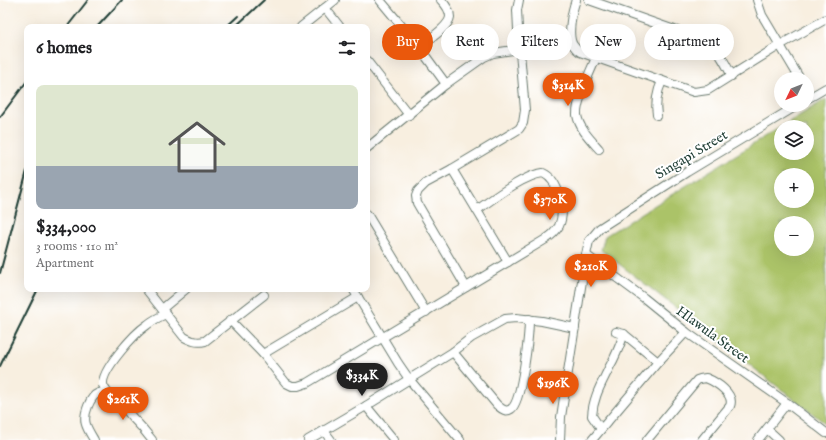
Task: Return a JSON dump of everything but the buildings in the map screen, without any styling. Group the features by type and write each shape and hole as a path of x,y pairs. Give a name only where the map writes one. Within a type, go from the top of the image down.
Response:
{"street":[{"path":"305,24 335,0"},
{"path":"380,0 400,24"},
{"path":"433,37 448,22 450,16 449,11 441,0"},
{"path":"518,24 519,0"},
{"path":"576,0 571,20 571,40 573,45 580,52"},
{"path":"589,0 711,44 717,50 732,76"},
{"path":"757,0 762,15 796,72"},
{"path":"325,8 338,24"},
{"path":"602,60 694,92 702,92 732,76 780,45 826,19"},
{"path":"370,143 409,115 446,84 489,54 507,51"},
{"path":"428,60 446,84"},
{"path":"466,287 418,203 418,191 422,187 519,129 523,123 524,110 521,60"},
{"path":"595,60 580,100 577,114 584,133 599,149"},
{"path":"370,65 409,115"},
{"path":"657,115 655,107 656,98 662,81"},
{"path":"814,93 826,88"},
{"name":"Singapi Street","path":"586,255 589,241 600,228 687,172 786,112"},
{"path":"452,169 508,262"},
{"path":"230,320 263,354 286,383 292,386 307,384 382,337 546,239 556,230 562,217 562,206 554,183 547,175 543,173 525,179 477,210"},
{"path":"370,219 426,312"},
{"path":"560,440 561,417 576,328 586,255"},
{"name":"Hlawula Street","path":"586,255 644,298 686,332 787,403 826,433"},
{"path":"148,292 184,336 190,341 197,342 205,341 264,295"},
{"path":"152,440 120,402 108,393 103,384 107,371 126,344 146,325 158,317 183,292"},
{"path":"355,292 409,379 460,440"},
{"path":"263,354 358,297"},
{"path":"308,440 453,352 471,338 505,319 529,319 576,328"},
{"path":"453,352 497,405 503,410 511,409 516,404 518,396 524,363 529,319"},
{"path":"592,440 658,362 686,332"},
{"path":"601,429 592,416 594,402 610,366 620,333 658,362"},
{"path":"647,440 697,380 706,378 729,394 732,400 730,406 702,440"},
{"path":"94,440 85,422 86,411 90,400 94,395 103,392 108,393"},
{"path":"758,440 787,403"},
{"path":"366,406 394,440"},
{"path":"767,429 779,440"},
{"path":"324,431 331,440"}],"green space":[{"path":"826,99 826,424 601,250 605,236 774,131 774,160 814,160 814,120 792,120 805,112 814,112 814,106"}],"railway":[{"path":"69,24 88,0"},
{"path":"100,24 122,0"},
{"path":"238,24 264,0"},
{"path":"229,24 238,16"},
{"path":"0,117 24,85"},
{"path":"0,273 24,182"},
{"path":"0,366 37,292"}]}
